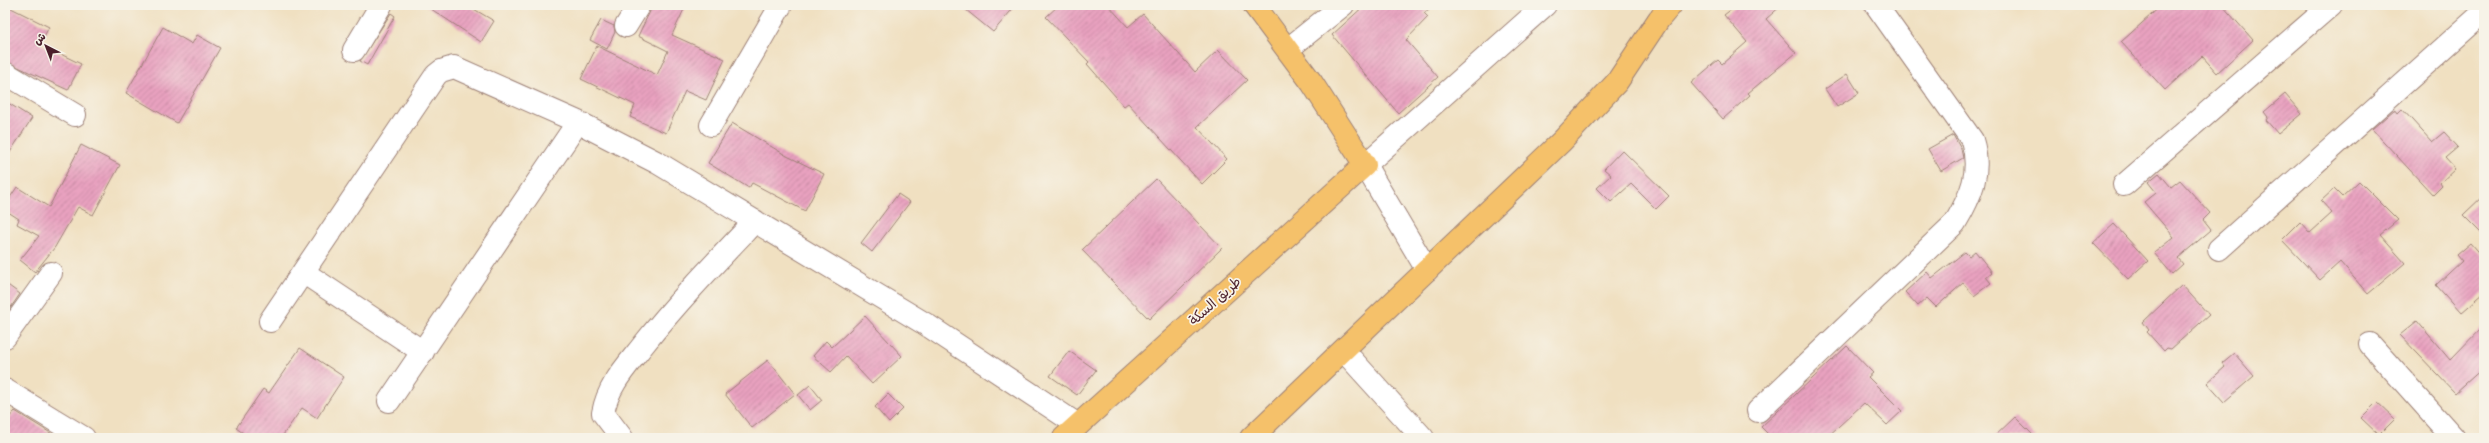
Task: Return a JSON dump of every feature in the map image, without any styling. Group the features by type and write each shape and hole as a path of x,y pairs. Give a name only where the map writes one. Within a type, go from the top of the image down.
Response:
{"main road":[{"path":"1254,5 1288,49 1365,165"},
{"path":"1251,438 1562,141 1617,82 1659,19 1672,5"},
{"name":"طريق السكة","path":"1071,432 1365,165"}],"street":[{"path":"354,50 382,5"},
{"path":"626,26 639,5"},
{"path":"711,125 781,5"},
{"path":"1288,49 1343,5"},
{"path":"1427,270 1365,165 1546,5"},
{"path":"1758,411 1955,223 1968,200 1974,179 1977,157 1972,140 1876,5"},
{"path":"2124,185 2331,5"},
{"path":"2219,249 2484,12"},
{"path":"270,321 441,71 454,67 578,122 658,163 755,220 927,325 1071,432"},
{"path":"5,73 74,115"},
{"path":"389,402 578,122"},
{"path":"622,438 603,413 606,398 615,381 677,303 755,220"},
{"path":"303,272 423,352"},
{"path":"5,338 51,273"},
{"path":"2370,344 2454,438"},
{"path":"1344,350 1423,438"},
{"path":"5,390 84,438"}],"building":[{"path":"5,5 49,27 40,44 81,64 68,90 5,61"},
{"path":"425,5 467,5 494,21 481,42"},
{"path":"653,5 686,5 672,35 725,59 706,100 685,91 666,133 630,117 635,105 581,79 597,46 657,75 668,51 638,36"},
{"path":"960,5 1016,5 993,32"},
{"path":"1059,5 1108,5 1128,27 1143,14 1195,72 1218,50 1247,80 1197,127 1227,159 1202,184 1128,103 1124,106 1087,64 1089,62 1046,17"},
{"path":"1365,5 1434,5 1424,13 1428,17 1406,40 1438,77 1398,113 1332,35"},
{"path":"1737,5 1782,5 1766,19 1796,53 1748,93 1750,95 1723,119 1691,83 1718,60 1722,64 1747,42 1724,15"},
{"path":"2162,5 2222,5 2253,40 2217,73 2202,56 2165,90 2121,42"},
{"path":"391,13 395,16 367,65 360,61"},
{"path":"601,20 614,26 615,32 607,49 590,40"},
{"path":"163,27 192,44 197,35 220,48 177,123 126,93"},
{"path":"1847,74 1859,93 1837,107 1825,89"},
{"path":"2285,94 2302,114 2278,134 2266,120 2268,117 2264,112"},
{"path":"5,101 32,118 5,160"},
{"path":"2395,109 2398,113 2402,109 2432,142 2444,132 2458,147 2445,158 2455,169 2440,183 2442,186 2433,195 2372,129"},
{"path":"732,123 787,156 824,174 805,211 752,183 749,188 708,163"},
{"path":"1953,135 1961,149 1963,158 1941,171 1928,149"},
{"path":"81,145 120,165 93,215 78,207 55,247 35,272 20,260 39,236 17,224 19,219 5,210 5,205 17,187 49,207"},
{"path":"1622,150 1669,196 1656,209 1631,184 1611,202 1597,188 1611,175 1604,169"},
{"path":"2159,173 2171,187 2180,180 2210,213 2203,220 2211,230 2178,258 2183,264 2172,274 2154,253 2174,237 2144,202 2156,192 2148,182"},
{"path":"1156,179 1222,248 1149,319 1082,250"},
{"path":"2359,181 2398,220 2380,235 2405,263 2368,294 2340,262 2320,280 2282,240 2300,222 2310,233 2332,213 2321,201 2334,189 2342,197"},
{"path":"898,194 910,202 872,252 861,243"},
{"path":"2484,195 2484,236 2463,215"},
{"path":"2114,224 2148,261 2128,279 2093,243"},
{"path":"2471,243 2484,258 2484,293 2461,313 2436,285 2462,261 2457,255"},
{"path":"1975,251 1992,272 1986,277 1991,283 1974,296 1963,283 1936,307 1927,298 1918,306 1905,292 1927,272 1932,278 1965,252 1969,256"},
{"path":"5,283 20,294 5,316"},
{"path":"2182,285 2209,315 2171,349 2167,348 2164,351 2147,332 2149,330 2143,322"},
{"path":"865,316 902,356 872,384 846,356 831,372 813,356 826,341 832,347"},
{"path":"2417,321 2450,360 2484,325 2484,367 2455,393 2400,335"},
{"path":"1847,346 1873,373 1868,377 1902,411 1887,425 1864,403 1826,438 1772,438 1761,427"},
{"path":"300,348 344,377 317,418 302,408 281,438 250,438 236,428 263,389 269,393"},
{"path":"1069,351 1096,370 1077,395 1050,376"},
{"path":"2234,353 2254,376 2224,402 2207,383 2225,367 2222,363"},
{"path":"768,360 795,394 752,428 725,394"},
{"path":"810,385 822,400 810,410 798,395"},
{"path":"888,394 903,409 889,423 875,407"},
{"path":"2377,402 2395,419 2379,435 2361,418"},
{"path":"15,411 59,438 5,438 5,422"},
{"path":"2015,417 2036,438 1993,438"}]}
